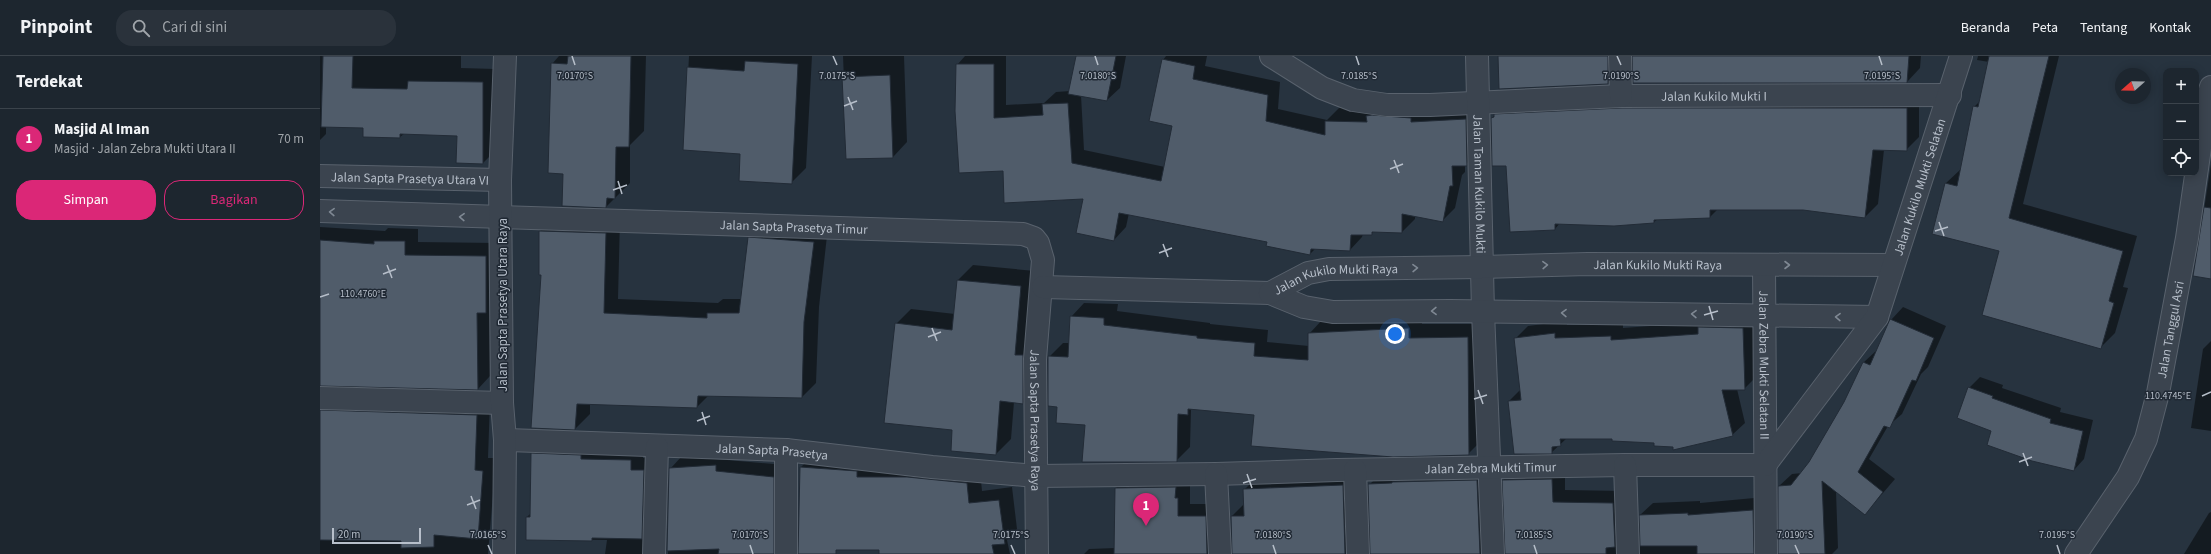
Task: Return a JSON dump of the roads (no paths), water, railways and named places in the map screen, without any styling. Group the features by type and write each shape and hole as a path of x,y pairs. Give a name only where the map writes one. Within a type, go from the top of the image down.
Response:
{"street":[{"name":"Jalan Sapta Prasetya Utara Raya","path":"504,554 505,440 502,404 500,180 505,56"},
{"name":"Jalan Kukilo Mukti I","path":"1271,56 1305,66 1322,88 1353,100 1387,105 1430,105 1478,101 1621,96 1950,95"},
{"name":"Jalan Taman Kukilo Mukti","path":"1477,56 1483,312 1491,467 1493,554"},
{"path":"1620,56 1621,96"},
{"name":"Jalan Kukilo Mukti Selatan","path":"1877,317 1893,264 1950,95 1961,56"},
{"name":"Jalan Tanggul Asri","path":"2078,553 2128,477 2146,439 2158,393 2187,238 2207,100 2211,87"},
{"name":"Jalan Sapta Prasetya Utara VI","path":"320,176 500,180"},
{"path":"320,211 501,218"},
{"name":"Jalan Sapta Prasetya Timur","path":"501,218 1023,234 1034,238 1041,248 1044,260 1043,287"},
{"name":"Jalan Kukilo Mukti Raya","path":"1270,293 1308,273 1329,269 1588,264 1893,264"},
{"name":"Jalan Zebra Mukti Selatan II","path":"1764,264 1766,554"},
{"path":"1043,287 1270,293"},
{"name":"Jalan Sapta Prasetya Raya","path":"1037,554 1035,359 1043,287"},
{"name":"Jalan Kukilo Mukti Raya","path":"1270,293 1304,307 1333,312 1483,312 1877,317"},
{"name":"Jalan Zebra Mukti Selatan II","path":"1765,465 1877,317"},
{"path":"320,398 502,404"},
{"name":"Jalan Sapta Prasetya","path":"505,440 657,447 786,450 932,467 1036,476 1216,474"},
{"path":"654,554 657,447"},
{"path":"786,450 786,554"},
{"path":"1625,465 1628,554"},
{"name":"Jalan Zebra Mukti Timur","path":"1216,474 1491,467 1765,465"},
{"path":"1355,470 1358,554"},
{"path":"1216,474 1220,554"}],"place":[{"name":"Masjid Al Iman","path":"1146,526"}]}
